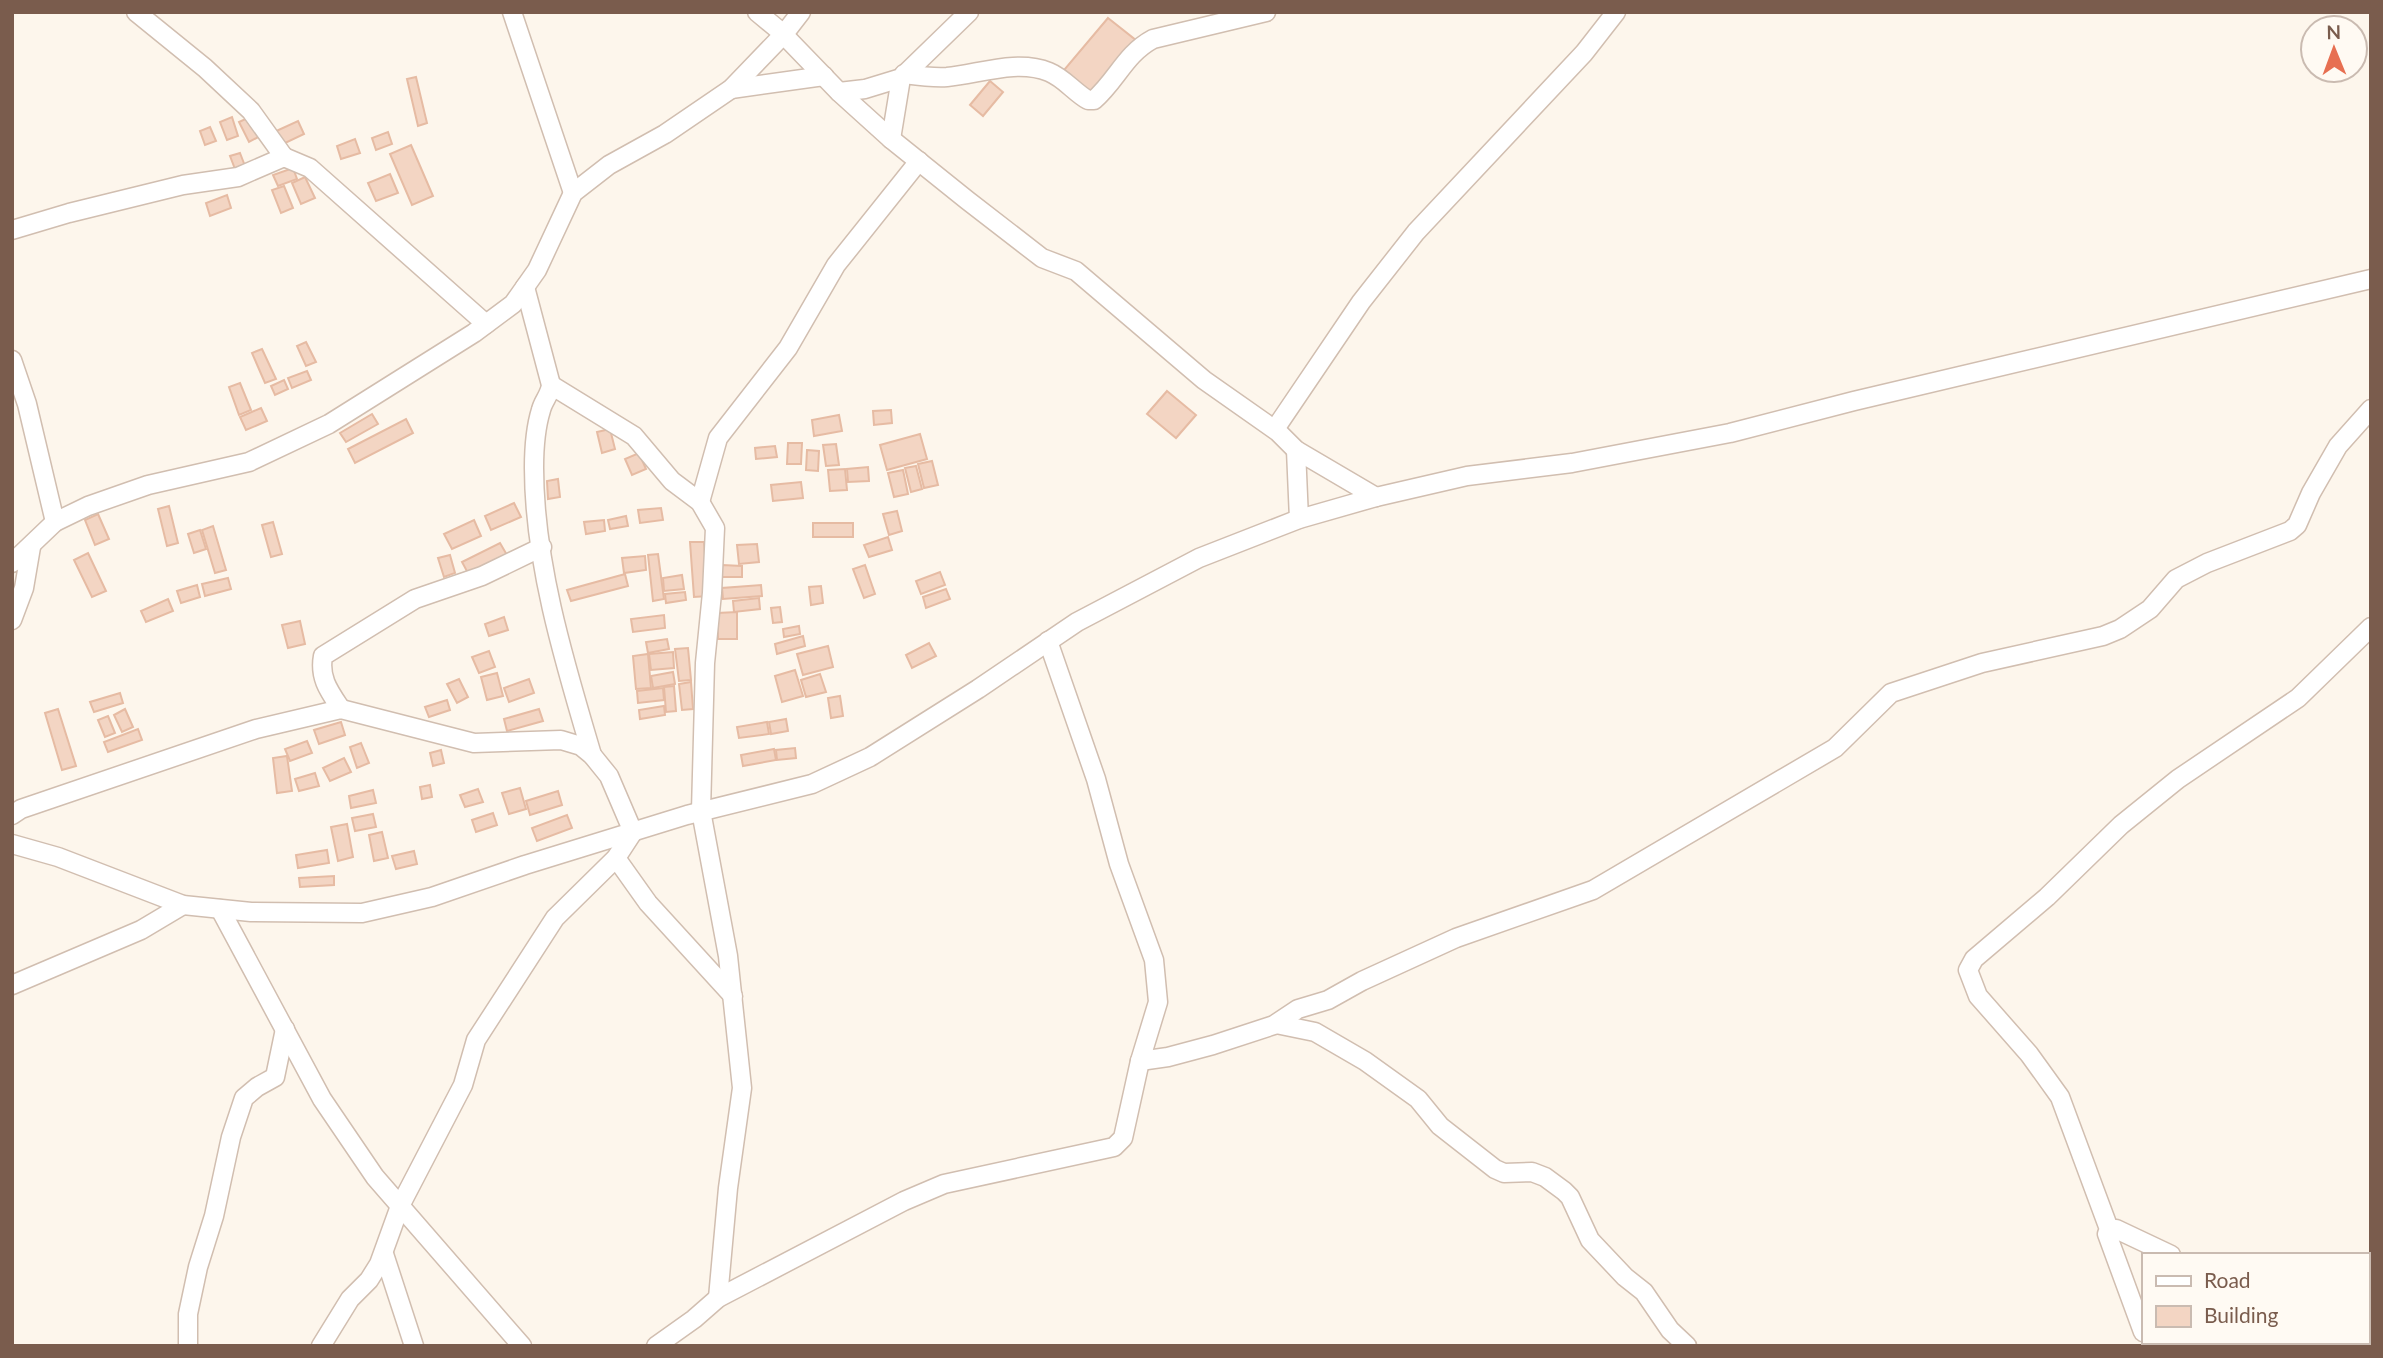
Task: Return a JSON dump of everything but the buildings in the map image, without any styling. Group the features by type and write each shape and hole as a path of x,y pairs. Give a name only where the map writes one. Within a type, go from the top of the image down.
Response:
{"street":[{"path":"136,12 205,68 251,111 285,157 310,168 486,324"},
{"path":"512,12 573,193"},
{"path":"757,12 784,34 839,92 891,139 1042,258 1076,271 1204,380 1275,429 1296,450 1376,497"},
{"path":"12,563 55,522 88,506 148,485 248,462 330,424 486,324 513,304 537,271 573,193 609,165 664,134 731,89 784,34 801,12"},
{"path":"891,139 903,76 970,12"},
{"path":"839,92 865,89 903,76 947,77 998,68 1037,69 1049,72 1088,100 1094,100 1104,92 1139,47 1153,39 1266,12"},
{"path":"1275,429 1361,302 1416,232 1584,53 1616,12"},
{"path":"731,89 824,76"},
{"path":"12,230 183,185 238,177 285,157"},
{"path":"700,502 718,438 788,348 836,265 919,161"},
{"path":"12,844 58,857 183,905 251,912 362,913 432,897 633,831 812,784 870,757 1077,622 1199,558 1298,519 1467,476 1572,463 1730,433 1854,401 2371,279"},
{"path":"525,287 551,386 550,394 541,408 534,466 541,547 563,657 592,755"},
{"path":"12,360 27,404 55,522"},
{"path":"551,386 634,436 673,481 700,502 715,528 705,663 701,811 728,956 742,1088 728,1188 718,1298"},
{"path":"1140,1061 1213,1045 1276,1024 1298,1009 1328,1000 1362,981 1456,938 1593,890 1835,748 1891,693 1982,663 2103,636 2120,629 2150,609 2176,579 2207,563 2290,531 2297,525 2311,493 2338,446 2371,409"},
{"path":"1296,450 1298,519"},
{"path":"12,620 24,588 31,547"},
{"path":"341,709 324,683 321,668 323,656 415,598 482,576 541,547"},
{"path":"2142,1329 2107,1234 2109,1229 2060,1097 2029,1054 1978,996 1968,970 1974,959 2047,897 2121,825 2178,779 2298,698 2371,627"},
{"path":"656,1346 718,1298 904,1200 944,1184 1114,1147 1123,1139 1140,1061 1157,1002 1154,960 1119,864 1096,779 1048,641"},
{"path":"12,815 20,809 256,729 341,709 474,743 561,740 581,746 609,776 633,831"},
{"path":"321,1346 350,1299 369,1280 384,1254 400,1206 463,1085 476,1040 555,918 616,858 633,831"},
{"path":"616,858 648,903 733,996"},
{"path":"12,985 141,930 183,905"},
{"path":"220,909 322,1099 374,1177 522,1346"},
{"path":"1276,1024 1315,1032 1365,1060 1418,1099 1440,1126 1495,1169 1504,1173 1532,1172 1545,1177 1564,1191 1570,1197 1590,1240 1625,1277 1644,1292 1670,1330 1687,1346"},
{"path":"188,1346 188,1314 198,1267 214,1216 231,1137 244,1098 275,1077 285,1029"},
{"path":"2109,1229 2116,1229 2167,1253"},
{"path":"384,1254 414,1346"}]}
